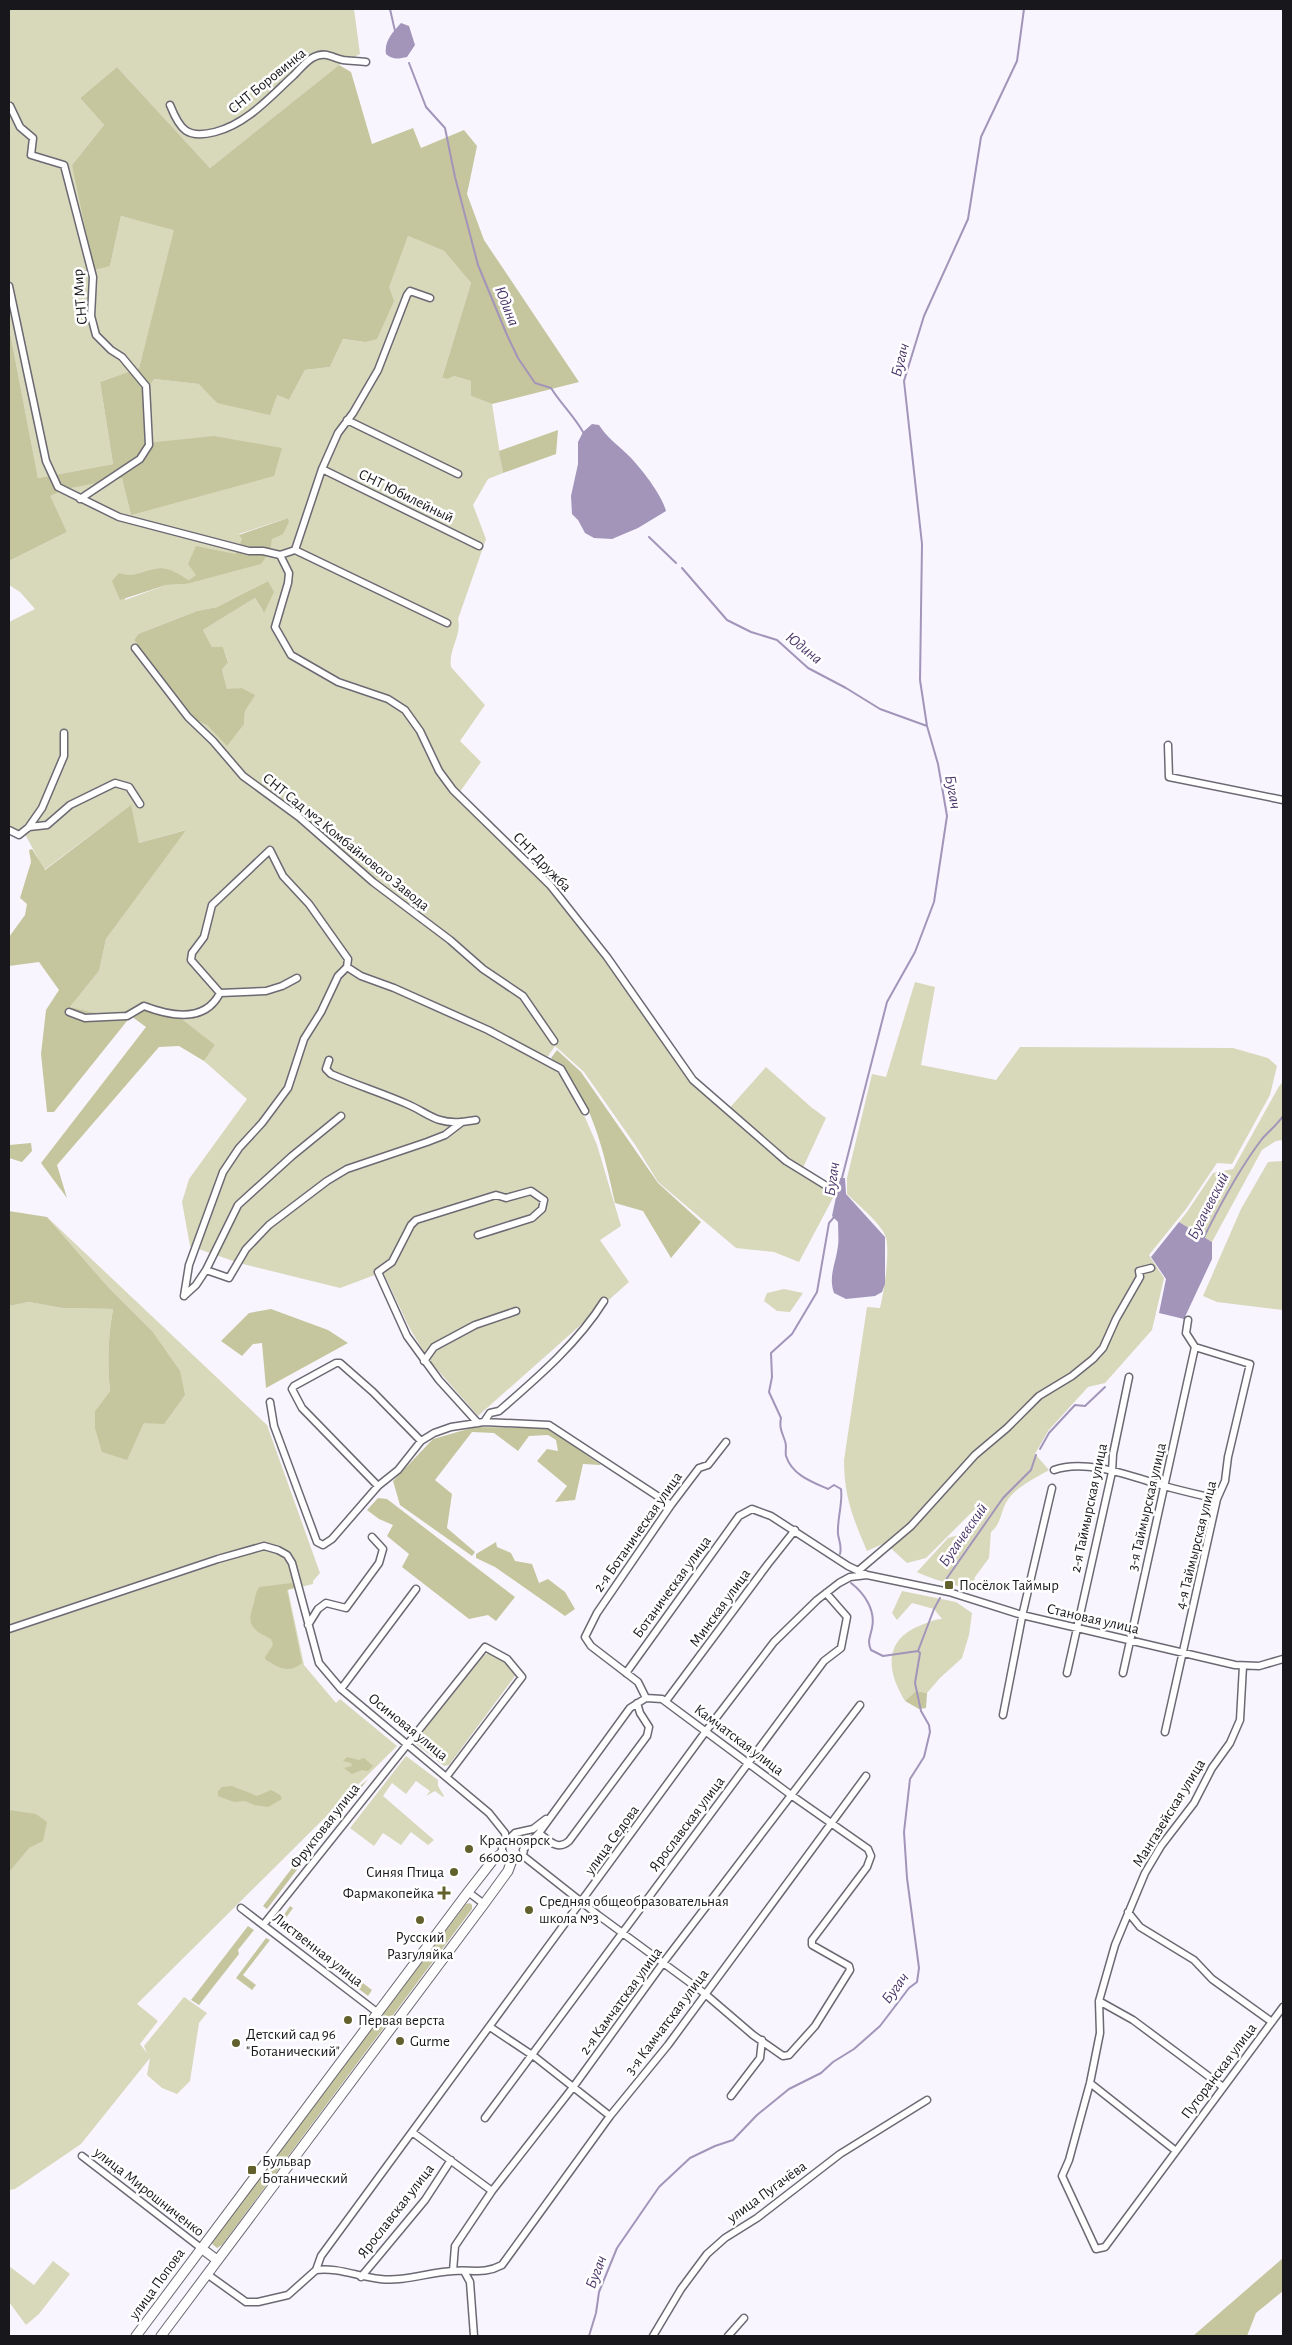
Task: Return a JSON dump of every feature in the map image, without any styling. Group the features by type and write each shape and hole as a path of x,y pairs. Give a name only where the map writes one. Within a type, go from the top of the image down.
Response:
{"street":[{"name":"СНТ Боровинка","path":"170,105 178,123 183,129 197,136 211,133 227,128 257,109 314,56 328,54 342,60 366,62"},
{"name":"СНТ Мир","path":"9,107 20,127 32,138 31,155 64,165 94,277 91,316 96,335 111,350 122,357 146,386 149,445 140,459 80,499"},
{"path":"9,286 46,460 58,487 119,516 150,525 249,551 263,551 280,555 295,550 447,623"},
{"path":"295,550 322,469 338,433 354,413 378,370 407,294 410,291 430,298"},
{"path":"347,420 458,474"},
{"name":"СНТ Юбилейный","path":"322,469 479,546"},
{"name":"СНТ Дружба","path":"280,555 289,573 288,583 275,627 291,655 338,682 388,698 405,710 420,731 439,771 453,790 550,885 607,957 693,1080 786,1161 833,1190"},
{"name":"СНТ Сад №2 Комбайнового Завода","path":"135,648 188,717 213,741 244,776 299,817 374,882 450,940 484,969 523,996 554,1042"},
{"path":"9,830 19,834 29,827 42,808 64,756 64,733"},
{"path":"1168,745 1169,777 1283,800"},
{"path":"29,827 47,825 70,805 115,783 129,787 140,804"},
{"path":"220,993 191,960 192,954 204,937 212,904 270,850 283,876 309,904 348,959 347,967 338,976 321,1012 304,1039 288,1088 262,1123 239,1148 223,1172 189,1266 184,1296 196,1285 206,1270 238,1204 341,1116"},
{"path":"347,967 361,976 394,988 488,1030 562,1069 585,1111"},
{"path":"220,993 266,991 282,986 296,978"},
{"path":"69,1012 85,1018 127,1016 144,1006 165,1014 194,1014 210,1008 220,993"},
{"path":"329,1060 326,1069 331,1074 409,1105 434,1119 448,1123 476,1120"},
{"path":"206,1270 229,1278 246,1249 269,1225 327,1182 353,1167 444,1135 462,1122"},
{"path":"478,1235 532,1218 542,1209 544,1200 531,1191 506,1198 496,1195 416,1220 410,1225 392,1262 378,1272 407,1336 424,1361 480,1422"},
{"path":"858,1571 911,1526 975,1455 1007,1428 1039,1396 1072,1376 1094,1359 1103,1348 1116,1319 1140,1277 1139,1270 1151,1268"},
{"path":"480,1422 490,1413 499,1411 554,1362 596,1314 604,1301"},
{"path":"424,1361 434,1347 475,1325 516,1311"},
{"path":"1188,1320 1186,1333 1195,1347"},
{"name":"4-я Таймырская улица","path":"1165,1732 1218,1499 1225,1481 1228,1457 1250,1364 1195,1347"},
{"name":"3-я Таймырская улица","path":"1123,1673 1195,1347"},
{"path":"378,1486 302,1408 292,1389 294,1386 321,1370 340,1363 373,1392 421,1441"},
{"name":"2-я Таймырская улица","path":"1067,1673 1075,1628 1112,1472 1113,1454 1129,1377"},
{"path":"270,1402 274,1426 317,1542 323,1545 332,1538 378,1486 398,1470 421,1441 434,1433 451,1427 480,1422 549,1425 671,1506"},
{"name":"2-я Ботаническая улица","path":"626,1673 591,1646 585,1637 596,1612 671,1506 699,1468 708,1465 726,1442"},
{"path":"1054,1470 1064,1466 1079,1466 1123,1474 1218,1499"},
{"path":"1003,1714 1022,1615 1052,1488"},
{"name":"Становая улица","path":"740,1516 747,1511 758,1510 795,1530 848,1566 867,1575 948,1592 1022,1615 1075,1628 1243,1666 1259,1666 1283,1659"},
{"name":"Ботаническая улица","path":"626,1673 740,1516"},
{"name":"Минская улица","path":"666,1701 795,1530"},
{"path":"308,1625 318,1609 326,1603 346,1608 379,1563 383,1549 372,1537"},
{"name":"Осиновая улица","path":"9,1629 218,1559 264,1546 278,1550 287,1555 292,1563 319,1663 341,1689 489,1813 505,1832 508,1839"},
{"path":"848,1566 852,1570 850,1577"},
{"name":"улица Седова","path":"316,2270 321,2256 774,1642 826,1593 850,1577 867,1575"},
{"path":"341,1689 416,1589"},
{"name":"Ярославская улица","path":"485,2118 824,1661 841,1648 846,1617 826,1593"},
{"path":"407,1744 484,1647 507,1659 522,1678 447,1776"},
{"name":"Мангазейская улица","path":"1105,2247 1096,2249 1062,2176 1069,2160 1090,2083 1100,2033 1099,2001 1115,1944 1145,1873 1161,1846 1194,1803 1212,1768 1230,1743 1240,1720 1243,1666"},
{"path":"161,2336 484,1904 508,1871 512,1860 539,1833 630,1708 646,1698 638,1682 626,1673"},
{"name":"Камчатская улица","path":"646,1698 655,1697 666,1701 791,1795 868,1849 870,1860 867,1867 812,1940 812,1945 849,1966 850,1970 815,2026 789,2055 783,2056 762,2040"},
{"path":"539,1833 556,1846 562,1846 570,1841 647,1736 649,1726 640,1713 637,1703"},
{"name":"2-я Камчатская улица","path":"453,2270 454,2251 458,2242 492,2191 574,2086 663,1963 860,1705"},
{"name":"Фруктовая улица","path":"264,1924 407,1744"},
{"name":"3-я Камчатская улица","path":"464,2271 480,2272 502,2265 610,2116 668,2044 866,1776"},
{"path":"512,1860 502,1853 502,1846 508,1839 515,1833 533,1829 551,1815"},
{"path":"508,1839 519,1840 522,1852 581,1902 704,1993 762,2040 760,2058 732,2096"},
{"name":"улица Попова","path":"136,2336 468,1892 493,1860 502,1853"},
{"path":"468,1892 484,1904"},
{"name":"Лиственная улица","path":"242,1908 378,2013"},
{"path":"1128,1912 1140,1927 1194,1960 1212,1979 1272,2022"},
{"path":"1099,2001 1133,2020 1223,2087"},
{"name":"Путоранская улица","path":"1105,2247 1283,2007"},
{"path":"490,2027 574,2086 610,2116"},
{"path":"1090,2083 1176,2151"},
{"name":"улица Пугачёва","path":"653,2336 681,2289 707,2254 725,2238 757,2218 840,2154 927,2100"},
{"path":"412,2132 442,2156 451,2160 492,2191"},
{"name":"улица Мирошниченко","path":"82,2156 201,2248"},
{"name":"Ярославская улица","path":"361,2277 425,2200 451,2160"},
{"path":"201,2248 217,2260"},
{"path":"207,2274 246,2302 288,2295 316,2270 335,2270 361,2277 383,2280 408,2278 453,2270 464,2271 470,2282 474,2336"},
{"path":"728,2336 744,2318"}],"green space":[{"path":"9,9 354,9 360,54 339,65 210,168 117,67 80,98 104,125 72,165 110,266 121,216 175,229 139,368 100,382 113,464 38,478 9,327"},
{"path":"339,65 351,72 372,144 413,128 421,148 464,130 477,146 467,194 484,240 579,382 492,404 471,396 471,381 454,376 448,379 442,378 471,283 444,251 408,236 389,287 394,301 377,339 365,342 343,339 330,367 305,370 289,400 277,395 270,415 217,403 199,384 154,379 144,396 147,443 214,436 282,448 274,476 131,515 122,478 66,489 50,496 67,532 9,561 9,327 38,478 113,464 100,382 139,368 174,230 121,216 110,266 94,270 72,165 104,125 80,98 117,67 210,168"},
{"path":"408,236 444,251 471,283 442,378 448,379 454,376 471,381 471,396 492,404 503,473 488,479 473,505 486,539 458,619 458,631 451,655 451,667 485,705 460,741 481,762 457,796 548,886 604,955 692,1082 726,1112 766,1067 826,1118 801,1172 832,1192 834,1196 799,1262 774,1252 736,1248 658,1182 636,1146 584,1072 555,1046 544,1062 558,1070 584,1115 597,1145 621,1226 600,1240 629,1282 478,1416 428,1359 409,1327 383,1272 340,1288 239,1263 190,1246 182,1202 189,1179 247,1099 204,1061 215,1045 128,1012 103,1015 70,1007 99,971 106,939 185,830 139,843 130,806 44,870 25,834 9,826 9,622 35,609 20,592 9,585 9,561 67,532 49,496 66,489 122,477 131,515 147,443 144,396 154,379 200,384 217,403 277,395 289,400 305,370 330,367 343,339 365,342","holes":["288,518 272,539 271,549 186,584 166,585 125,600 130,577 154,570 167,570 189,580 235,554 242,539 239,534","268,581 263,612 255,598 203,630 212,647 223,647 228,661 222,670 227,690 242,688 254,695 245,711 244,724 208,726 196,720 134,640 138,634 197,611 217,607"]},
{"path":"558,430 556,454 503,473 499,451"},
{"path":"288,518 289,522 283,534 272,539 271,549 261,564 186,584 166,585 120,600 112,581 119,573 133,575 159,568 177,573 189,580 196,575 188,564 196,546 235,554 242,539 239,535"},
{"path":"268,581 274,592 264,613 255,598 203,630 212,647 223,647 228,662 222,670 227,689 242,688 255,695 245,711 244,724 227,746 208,726 196,720 134,640 138,634 197,611 217,607"},
{"path":"131,805 139,843 186,830 106,939 99,971 70,1007 99,1013 116,1014 142,1001 171,1011 215,1045 204,1061 179,1046 159,1047 57,1165 67,1198 41,1163 146,1027 131,1016 54,1112 47,1112 41,1054 46,1010 59,990 39,962 9,966 9,937 25,915 27,904 20,898 31,862 29,850 32,849 45,870"},
{"path":"915,982 935,987 921,1065 996,1080 1020,1047 1233,1048 1268,1058 1277,1066 1270,1095 1232,1164 1217,1163 1186,1209 1149,1255 1164,1278 1152,1330 1105,1383 1088,1387 1048,1431 1035,1454 1049,1470 1021,1487 1007,1501 995,1529 991,1532 989,1558 975,1577 972,1588 961,1587 917,1572 948,1538 962,1534 972,1523 975,1509 926,1558 907,1563 885,1543 867,1551 850,1507 844,1473 844,1460 867,1307 880,1308 887,1263 887,1245 884,1233 869,1215 847,1194 847,1178 872,1074 886,1077"},
{"path":"557,1050 581,1072 658,1183 701,1222 671,1258 643,1211 615,1203 601,1144 586,1106 577,1088 551,1058"},
{"path":"1283,1081 1283,1140 1276,1141 1262,1150 1212,1242 1179,1222 1213,1173 1233,1169"},
{"path":"31,1143 32,1151 22,1162 9,1158 9,1145"},
{"path":"1283,1161 1283,1310 1217,1302 1203,1296 1241,1209 1268,1162"},
{"path":"9,1211 47,1217 109,1288 152,1331 180,1371 185,1395 164,1424 144,1423 127,1460 102,1452 95,1428 95,1411 110,1391 108,1350 113,1309 62,1308 29,1302 9,1306"},
{"path":"47,1217 267,1425 320,1573 313,1581 313,1584 288,1590 304,1665 336,1703 340,1699 397,1746 137,2004 158,2021 140,2044 147,2053 144,2046 184,1997 207,2013 199,2023 190,2081 177,2094 162,2088 147,2075 150,2058 81,2144 15,2189 9,2190 9,1306 29,1302 62,1308 113,1309 108,1350 110,1391 95,1411 127,1459 144,1423 152,1331 109,1288"},
{"path":"784,1289 803,1293 790,1312 777,1311 764,1301 767,1293"},
{"path":"271,1309 328,1330 348,1343 266,1388 262,1343 253,1344 242,1356 221,1341 249,1313"},
{"path":"475,1427 548,1428 601,1465 583,1464 575,1500 555,1502 567,1486 537,1461 547,1449 558,1451 556,1440 548,1435 529,1436 518,1451 494,1433 472,1432 435,1480 452,1494 447,1528 475,1552 472,1556 400,1505 393,1481 433,1439"},
{"path":"378,1498 387,1499 515,1597 496,1621 488,1615 469,1619 402,1567 409,1554 387,1536 393,1525 379,1519 367,1510"},
{"path":"496,1542 497,1547 511,1553 515,1561 532,1564 539,1583 548,1579 565,1592 575,1609 565,1616 495,1567 476,1558 476,1554"},
{"path":"292,1583 295,1587 287,1590 302,1663 292,1668 284,1669 266,1660 265,1657 273,1645 271,1639 255,1629 250,1616 259,1587"},
{"path":"902,1591 956,1602 972,1613 969,1635 962,1658 927,1693 916,1691 905,1701 899,1690 892,1668 894,1649 907,1632 931,1621 942,1619 934,1609 912,1603 897,1620 892,1613"},
{"path":"488,1653 501,1659 511,1668 515,1676 449,1765 444,1766 415,1743 416,1739 482,1656"},
{"path":"916,1691 927,1693 926,1708 919,1709 905,1701"},
{"path":"406,1756 438,1780 438,1786 444,1796 435,1791 426,1796 430,1791 416,1781 406,1794 392,1783 383,1796 434,1840 428,1845 411,1832 401,1845 383,1833 374,1846 350,1828"},
{"path":"347,1757 359,1760 364,1758 373,1766 368,1771 362,1770 352,1774 344,1768 352,1766 351,1763 343,1761"},
{"path":"368,1779 318,1842 315,1840 351,1794"},
{"path":"232,1786 257,1796 271,1790 280,1795 282,1799 268,1807 254,1805 245,1801 234,1802 218,1796 218,1791 222,1787"},
{"path":"9,1810 36,1814 47,1822 43,1841 29,1848 9,1872"},
{"path":"302,1855 306,1858 267,1909 263,1906"},
{"path":"470,1903 472,1909 222,2245 217,2248 212,2244 213,2239 466,1904"},
{"path":"290,1906 293,1908 283,1922 330,1958 326,1963 277,1925"},
{"path":"248,1926 254,1930 238,1950 239,1954 199,2005 191,2000"},
{"path":"266,1938 270,1940 243,1975 256,1985 252,1990 236,1978"},
{"path":"342,1967 372,1990 368,1996 338,1973"},
{"path":"1283,2258 1283,2291 1256,2313 1247,2336 1193,2336"},
{"path":"53,2261 70,2274 39,2314 26,2325 9,2302 9,2266 34,2285"}],"shaded area":[{"path":"401,23 409,26 415,45 407,57 398,59 386,54 386,45"},
{"path":"592,424 599,425 609,438 639,467 656,490 666,511 638,528 612,539 594,538 585,533 578,520 572,514 571,496 578,464 578,442 583,432"},
{"path":"840,1178 845,1178 846,1194 885,1237 885,1284 882,1292 875,1296 846,1299 834,1293 832,1287 832,1275 838,1246 838,1222 832,1216"},
{"path":"1179,1222 1212,1242 1212,1259 1184,1319 1159,1313 1166,1279 1151,1257"}],"waterway":[{"name":"Юдина","path":"390,9 395,31"},
{"name":"Бугач","path":"842,1178 887,1002 915,952 934,902 947,816 938,764 927,726 920,680 922,544 904,381 924,316 968,219 981,137 1017,61 1024,9"},
{"name":"Юдина","path":"409,63 426,107 445,128 455,177 478,265 507,335 518,358 535,383 551,388 583,432"},
{"name":"Юдина","path":"649,537 676,563"},
{"name":"Юдина","path":"682,568 727,620 751,632 777,640 808,668 880,709 927,726"},
{"name":"Бугачевский","path":"1204,1237 1238,1174 1262,1139 1283,1116"},
{"name":"Бугач","path":"835,1216 829,1223 817,1292 792,1334 771,1353 772,1377 769,1392 781,1418 781,1427 786,1443 786,1456 789,1463 803,1477 828,1489 834,1485 841,1489 838,1528 841,1546 840,1554"},
{"name":"Бугачевский","path":"1040,1449 1049,1433 1075,1405 1085,1406 1105,1387"},
{"name":"Бугачевский","path":"945,1581 1003,1498 1031,1470 1036,1455"},
{"name":"Бугач","path":"589,2336 596,2313 599,2292 617,2248 659,2187 690,2158 733,2140 757,2115 789,2089 821,2073 833,2062 854,2049 880,2026 909,1988 917,1982 919,1968 907,1878 904,1832 910,1779 924,1757 930,1732 929,1725 921,1711 915,1683 920,1653 918,1651 883,1656 871,1650 869,1642 873,1621 871,1608 851,1583"},
{"name":"Бугачевский","path":"918,1651 940,1598"}],"place":[{"name":"Посёлок Таймыр","path":"949,1585"},
{"name":"Красноярск 660030","path":"469,1849"},
{"name":"Синяя Птица","path":"454,1872"},
{"name":"Фармакопейка","path":"444,1893"},
{"name":"Средняя общеобразовательная школа №3","path":"529,1910"},
{"name":"Русский Разгуляйка","path":"420,1920"},
{"name":"Первая верста","path":"348,2020"},
{"name":"Gurme","path":"400,2041"},
{"name":"Детский сад 96 \"Ботанический\"","path":"236,2043"},
{"name":"Бульвар Ботанический","path":"252,2170"}]}
